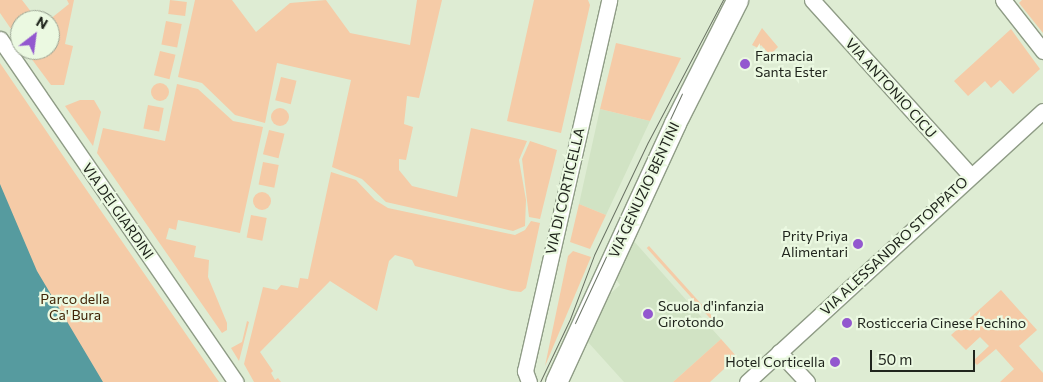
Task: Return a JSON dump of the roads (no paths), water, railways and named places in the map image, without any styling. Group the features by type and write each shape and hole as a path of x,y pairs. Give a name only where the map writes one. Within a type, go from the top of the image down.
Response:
{"street":[{"name":"VIA DI CORTICELLA","path":"530,382 525,375 526,364 609,0"},
{"name":"VIA GENUZIO BENTINI","path":"556,382 675,123 737,0"},
{"name":"VIA ANTONIO CICU","path":"812,0 970,175"},
{"path":"1003,0 1043,51"},
{"name":"VIA DEI GIARDINI","path":"0,39 236,382"},
{"name":"VIA ALESSANDRO STOPPATO","path":"747,382 970,175 1043,111"},
{"path":"779,352 807,382"}],"water":[{"path":"0,184 37,271 103,382 0,382"}],"tram line":[{"path":"540,382 570,319 594,255 648,142 723,0"},
{"path":"575,323 682,94"}],"place":[{"name":"Farmacia Santa Ester","path":"745,64"},
{"name":"Prity Priya Alimentari","path":"858,244"},
{"name":"Scuola d'infanzia Girotondo","path":"648,314"},
{"name":"Rosticceria Cinese Pechino","path":"847,323"},
{"name":"Hotel Corticella","path":"835,362"}],"park label":[{"name":"Parco della Ca' Bura","path":"75,308"}]}
